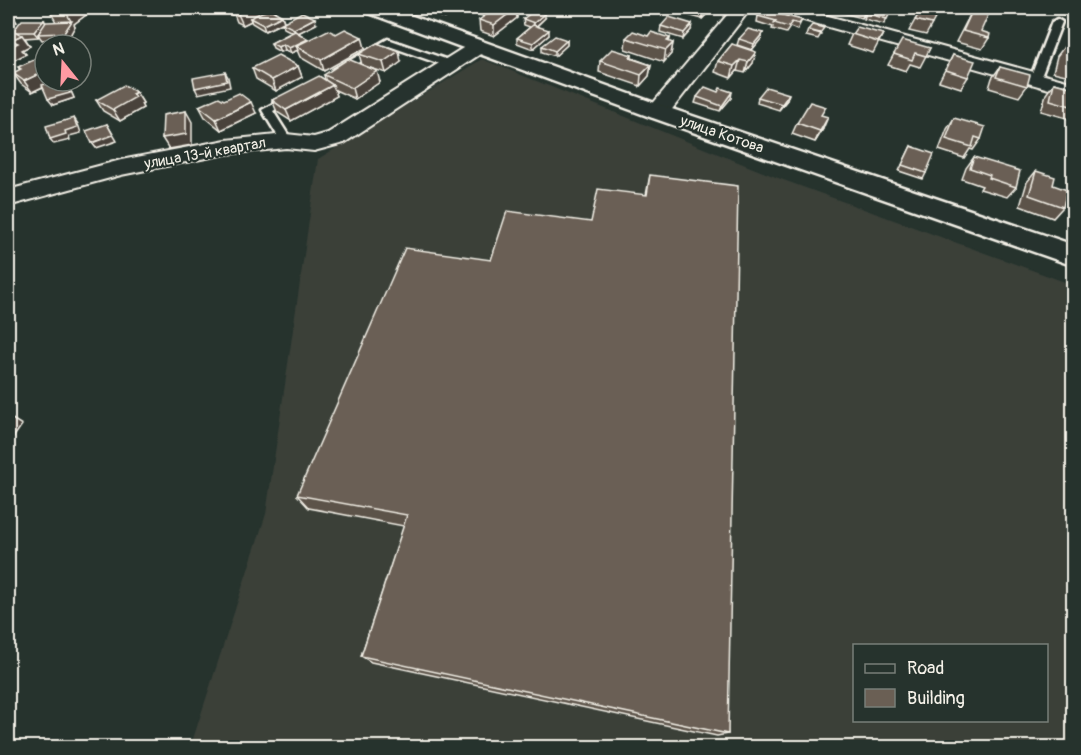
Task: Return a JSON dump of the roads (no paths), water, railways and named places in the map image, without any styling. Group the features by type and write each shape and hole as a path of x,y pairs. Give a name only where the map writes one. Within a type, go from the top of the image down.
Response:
{"street":[{"name":"улица Котова","path":"373,8 658,112 1074,256"},
{"path":"658,112 742,8"},
{"path":"781,8 1074,90"},
{"name":"улица 13-й квартал","path":"11,195 121,168 203,152 286,141 314,144 336,138 478,47"}],"lane":[{"path":"1035,79 1057,22"},
{"path":"328,76 388,42 450,64"},
{"path":"286,141 267,110 297,93"}]}
